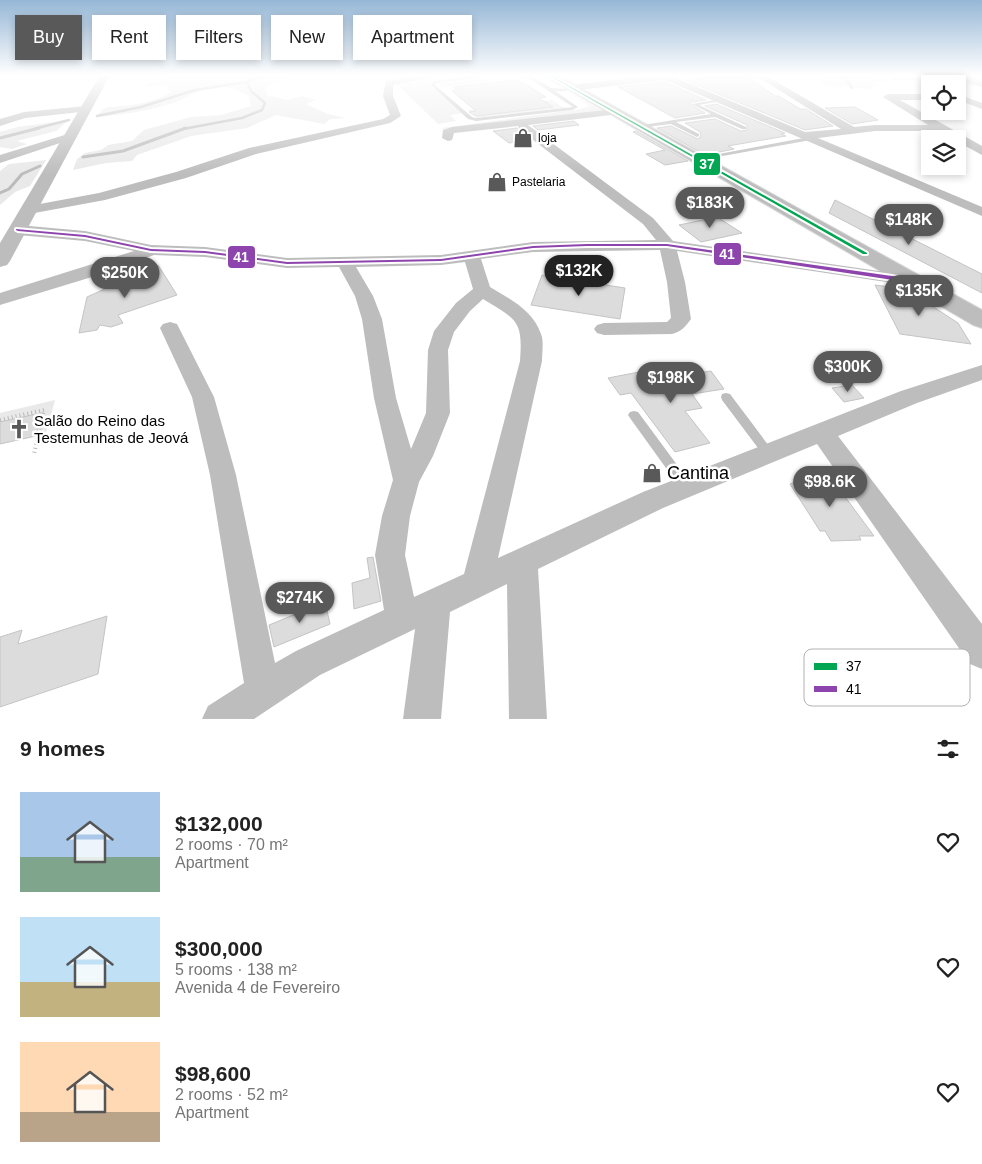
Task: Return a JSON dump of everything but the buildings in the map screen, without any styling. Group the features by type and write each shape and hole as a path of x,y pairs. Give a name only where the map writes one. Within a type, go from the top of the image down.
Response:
{"main road":[{"path":"608,109 982,320"},
{"path":"609,109 646,125 703,155 982,310"}],"street":[{"path":"0,123 24,115 86,109"},
{"path":"0,261 20,220 86,109"},
{"path":"20,220 180,175 253,151 386,121 396,116 393,109"},
{"path":"739,109 982,212"},
{"path":"815,109 851,130"},
{"path":"908,109 921,116"},
{"path":"4,111 24,115"},
{"path":"448,138 447,132 452,130 522,124 615,112"},
{"path":"928,120 946,130"},
{"path":"522,124 524,128 648,221 667,246 681,319 672,328 604,329"},
{"path":"806,138 851,130 902,127 946,130"},
{"path":"966,131 974,132"},
{"path":"0,159 70,136"},
{"path":"966,142 982,151"},
{"path":"20,220 151,250 205,252 286,263 441,260 533,248 587,245 667,246 913,280"},
{"path":"0,299 151,250"},
{"path":"471,255 482,290 516,311 525,320 532,335 531,361 476,583"},
{"path":"344,262 364,296 372,319 385,398 406,480"},
{"path":"402,618 390,555 396,516 406,480 420,456 438,413 438,350 444,331 463,307 482,290"},
{"path":"170,328 203,397 222,475 263,690"},
{"path":"222,719 263,690 308,663 686,486 909,397 982,372"},
{"path":"822,432 982,652"},
{"path":"522,562 528,719"},
{"path":"422,719 435,602"}],"lane":[{"path":"460,109 470,118 476,120 569,109"},
{"path":"703,109 744,128"},
{"path":"646,125 716,115"},
{"path":"667,122 697,135"},
{"path":"703,155 806,138"},
{"path":"726,397 768,453"},
{"path":"634,415 686,486"}],"path":[{"path":"0,420 44,410 34,454"}],"shaded area":[{"path":"104,109 151,109 96,117"},
{"path":"242,109 316,109 328,114 346,118 330,119 324,124 276,115 247,128 191,136 137,155 132,161 106,163 73,170 77,159 85,153 101,150 108,145 132,141 144,130 191,117 221,115"},
{"path":"422,109 457,109 462,113 450,115 456,121 438,124"},
{"path":"480,109 556,109 477,118 468,110"},
{"path":"580,109 598,109 603,111 442,128"},
{"path":"69,120 56,131 17,141 27,144 12,149 0,147 0,132 17,127"},
{"path":"46,160 30,186 15,192 0,205 0,171 9,164"},
{"path":"55,400 46,433 36,436 41,413 0,422 0,413"}],"waterway":[{"path":"97,116 133,109"},
{"path":"184,129 242,118 263,109"},
{"path":"34,129 69,120"},
{"path":"0,138 39,128"},
{"path":"83,157 123,151 184,129"},
{"path":"0,193 9,189 22,174 40,166"}],"transit line":[{"name":"37","path":"609,109 865,253"},
{"name":"41","path":"18,230 85,236 151,250 205,252 287,263 441,260 533,247 667,245 913,281"}],"place":[{"name":"loja","path":"523,138"},
{"name":"Pastelaria","path":"497,182"},
{"name":"Salão do Reino das Testemunhas de Jeová","path":"19,429"},
{"name":"Cantina","path":"652,473"}]}
